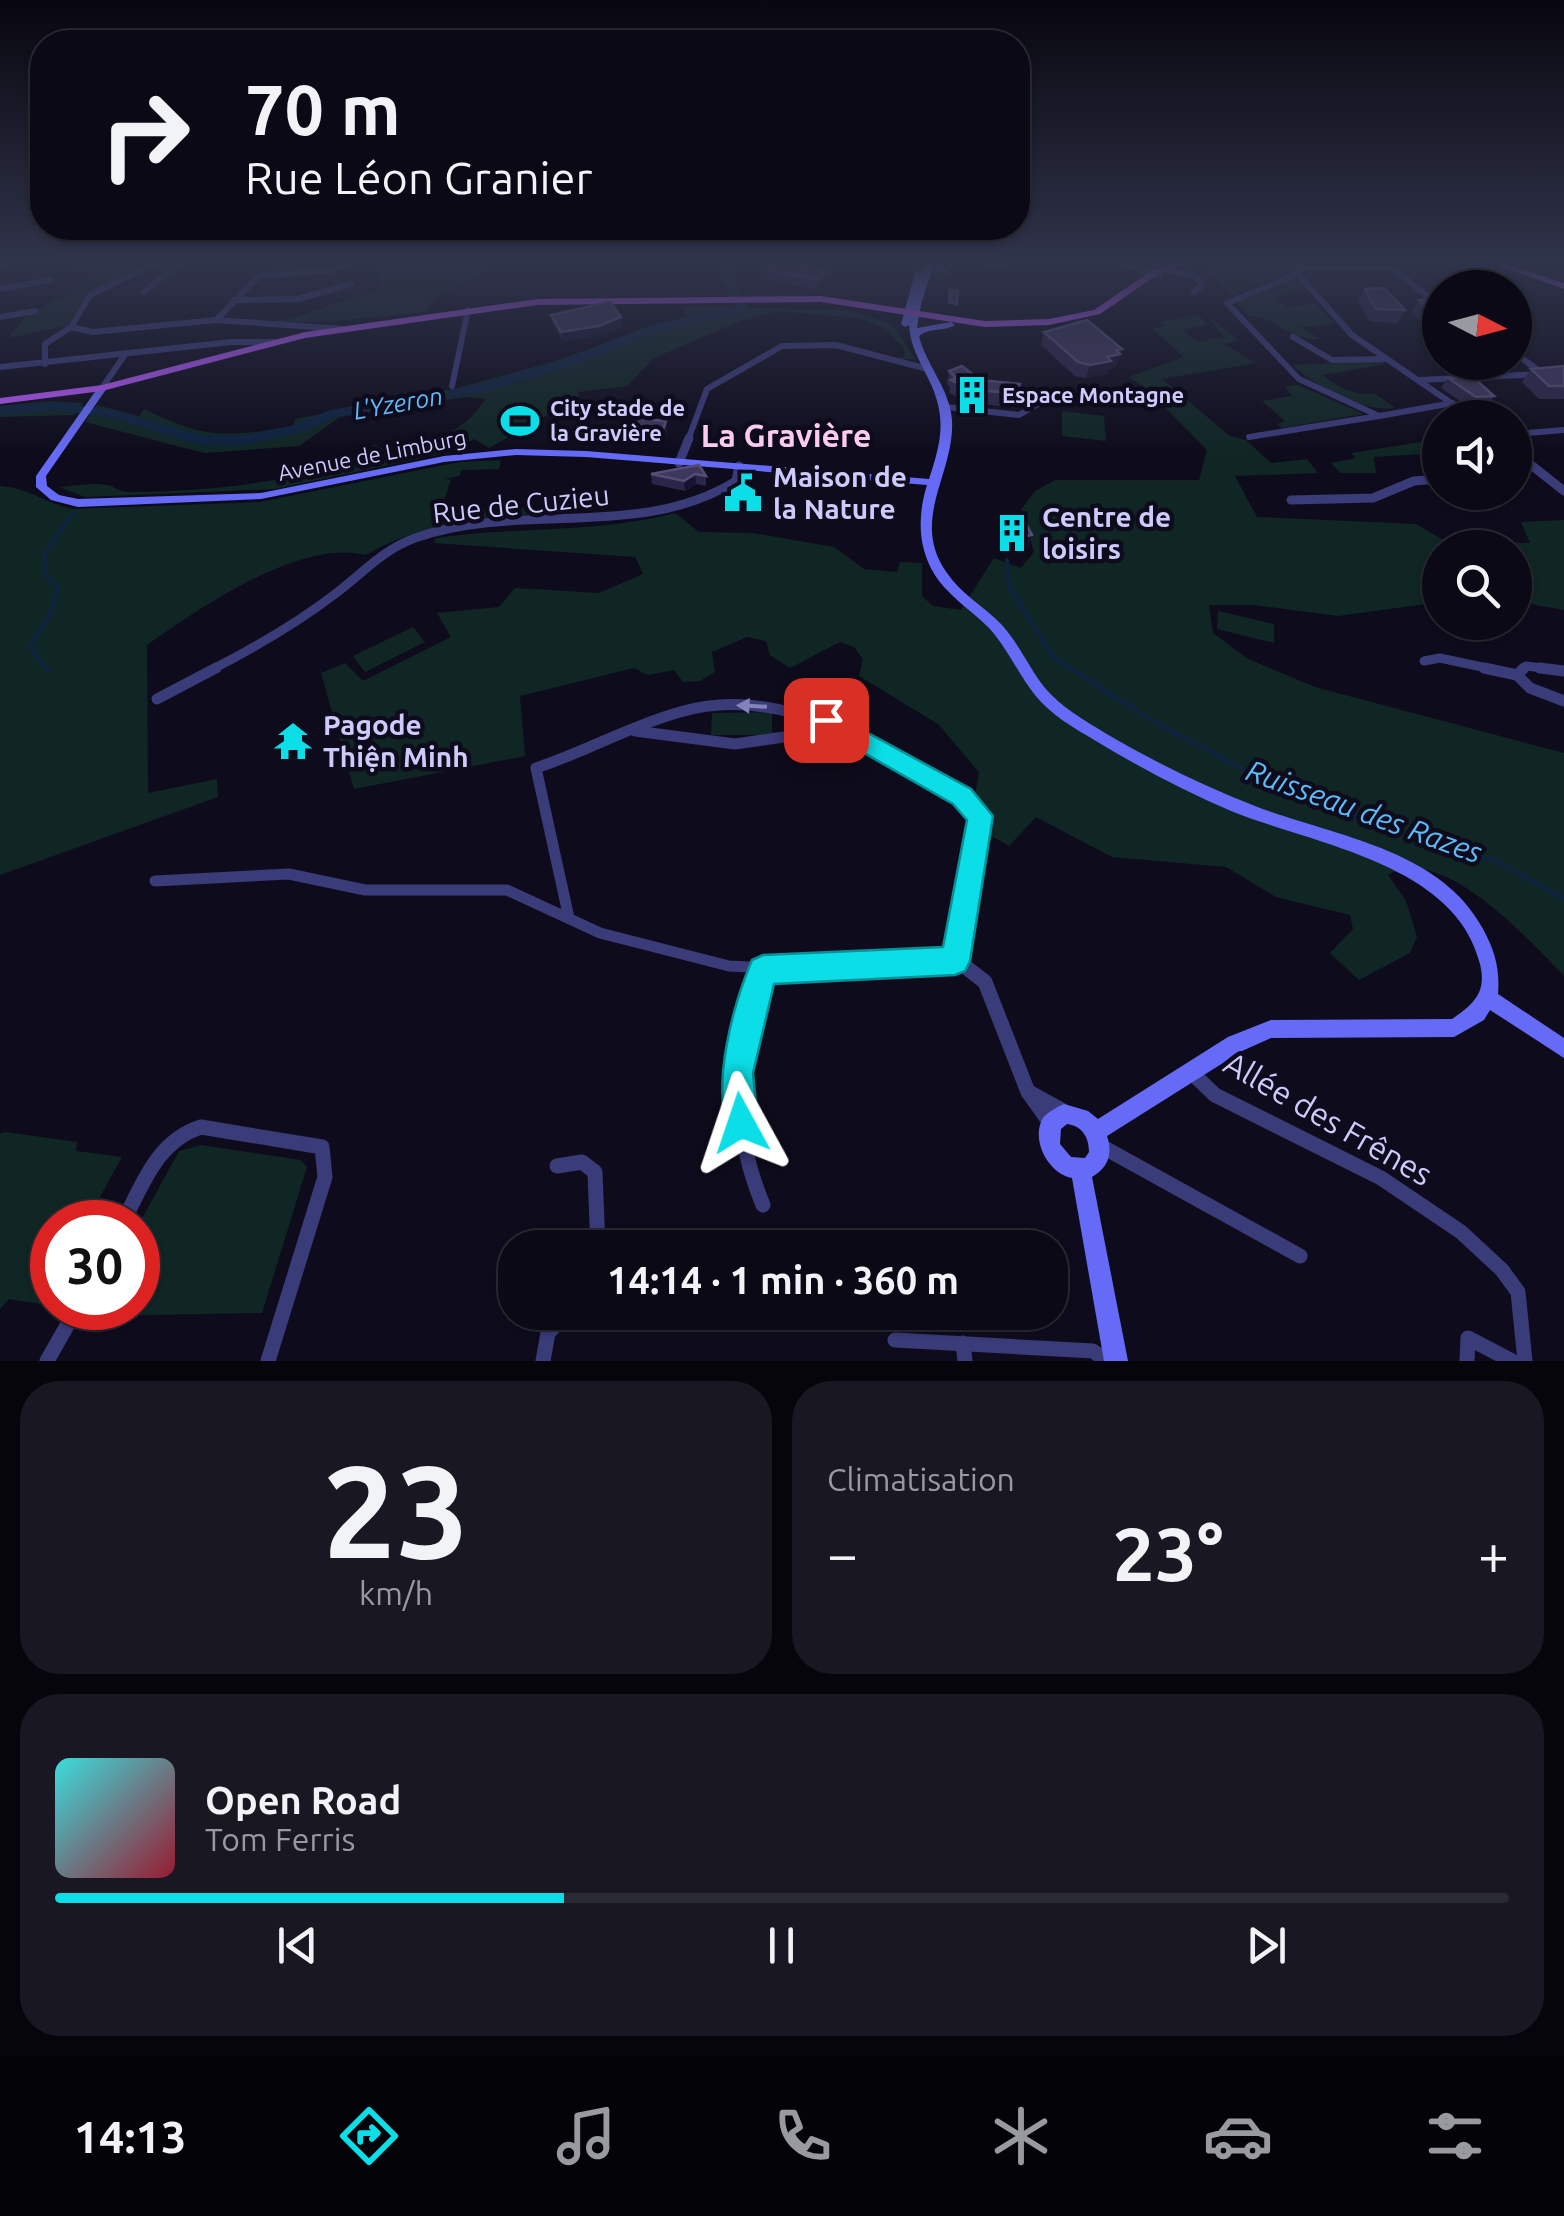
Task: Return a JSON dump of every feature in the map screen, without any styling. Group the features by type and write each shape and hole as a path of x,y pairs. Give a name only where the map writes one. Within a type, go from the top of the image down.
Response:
{"main road":[{"path":"0,400 102,388 273,342 363,327"}],"street":[{"path":"45,364 45,344 71,327 94,332 150,327"},
{"path":"308,327 343,329"},
{"path":"452,386 465,327"},
{"path":"906,327 905,331 946,407 946,442 930,482 926,520 937,569 996,627 1044,697 1075,720 1236,806 1422,877 1460,909 1476,931 1492,975 1490,998 1473,1020 1454,1028 1271,1028 1190,1071 1098,1139 1094,1166 1081,1171 1066,1167 1054,1155 1048,1139 1060,1119"},
{"path":"912,327 934,387 940,416 940,453"},
{"path":"914,335 930,327"},
{"path":"1249,327 1298,379 1379,416"},
{"path":"1344,327 1449,400"},
{"path":"1293,338 1332,360 1384,358"},
{"path":"0,367 232,342 273,342"},
{"path":"679,463 707,389 782,346 836,346 924,368"},
{"name":"Avenue de Limburg","path":"124,356 41,476 42,487 56,498 78,503 262,496 444,459 503,453 586,454 930,482"},
{"path":"1532,366 1542,373"},
{"path":"1532,374 1564,373"},
{"path":"1418,380 1422,380"},
{"path":"946,407 1019,416 1055,394 1077,392 1108,399"},
{"path":"1248,437 1422,409"},
{"path":"1532,433 1564,430"},
{"name":"Rue de Cuzieu","path":"157,699 268,640 400,544 492,524 666,510 728,486 736,480 739,466"},
{"path":"1532,466 1564,492"},
{"path":"1291,500 1374,498 1422,480"},
{"path":"1424,661 1440,658 1518,675 1530,688 1564,701"},
{"path":"1518,675 1526,666 1564,672"},
{"path":"568,918 536,768 584,754 669,714 738,705 802,712 846,729 962,796 980,816 955,961"},
{"path":"802,712 808,720 803,734"},
{"path":"668,734 665,720 669,714"},
{"path":"629,731 734,744 846,729"},
{"path":"154,882 288,874 365,890 507,890 528,896 600,933 763,970 955,961 985,982 1028,1092 1060,1119 1089,1122 1098,1139 1300,1256"},
{"path":"763,970 736,1093 752,1183 763,1204"},
{"path":"1490,998 1564,1048"},
{"name":"Allée des Frênes","path":"1190,1071 1215,1095 1381,1178 1461,1232 1502,1270 1518,1292 1525,1361"},
{"path":"135,1200 165,1146 183,1130 201,1126 322,1147 325,1177 268,1361"},
{"path":"557,1166 582,1162 595,1172 597,1230"},
{"path":"1081,1171 1116,1361"},
{"path":"48,1361 65,1330"},
{"path":"543,1361 551,1330"},
{"path":"1467,1361 1468,1338 1512,1361"},
{"path":"895,1340 964,1352 1093,1351 1106,1361"}],"green space":[{"path":"17,327 64,327 8,338"},
{"path":"655,327 728,327 654,358 627,386 578,392 579,397 489,448 474,439 451,452 275,489 85,497 59,487 101,484 125,492 153,492 295,476 329,468 375,444 386,451 442,436 465,422 485,399 466,397 340,417 299,446 204,453 85,422 97,405 139,416 144,409 201,431 249,432 293,427 295,419 453,389 545,364"},
{"path":"879,327 894,327 916,360 898,358 905,356 904,348"},
{"path":"1200,327 1183,330 1197,342 1224,337 1216,327 1222,327 1239,340 1224,344 1256,363 1162,379 1230,436 1246,440 1271,463 1307,459 1318,473 1235,476 1257,517 1416,524 1426,530 1422,530 1422,604 1338,616 1254,605 1209,605 1213,633 1248,659 1315,687 1564,753 1564,976 1507,919 1458,883 1433,872 1410,869 1388,875 1406,901 1417,937 1410,953 1359,980 1330,953 1353,929 1350,915 1276,897 1226,867 1112,857 1036,817 1009,846 988,834 987,811 975,796 979,772 938,724 859,676 863,659 854,647 840,642 790,668 770,655 766,641 747,637 712,652 715,672 700,681 683,682 674,670 648,675 634,668 520,696 525,756 354,789 321,673 345,663 363,681 451,637 437,613 499,607 515,588 599,593 643,574 635,557 434,543 435,538 616,524 675,513 699,532 753,533 834,547 864,569 897,572 900,562 922,563 922,596 933,606 961,610 994,558 1021,568 1034,552 1021,510 1035,491 1055,480 1199,480 1207,450 1146,388 1128,377 1184,357 1153,329"},
{"path":"1280,327 1307,327 1301,327 1320,339 1308,339"},
{"path":"1382,361 1386,364 1323,375 1347,390 1374,393 1395,408 1355,402 1326,389 1292,365"},
{"path":"1298,385 1364,414 1282,428 1277,424 1285,421 1262,401 1292,396 1285,386"},
{"path":"48,401 83,403 74,415 0,417 0,406"},
{"path":"1062,411 1104,416 1106,441 1062,436"},
{"path":"1422,442 1422,454 1374,457 1376,473 1340,473 1331,463 1356,458 1351,453"},
{"path":"501,460 499,469 462,470 459,476 445,479 451,480 443,503 451,502 450,508 535,508 534,514 447,525 405,536 366,555 340,552 282,566 222,596 147,645 148,793 217,779 218,797 0,875 0,486 73,509 260,502 460,462"},
{"path":"1564,520 1564,610 1532,604 1532,530 1524,530 1521,522"},
{"path":"1218,611 1274,624 1274,643 1217,629"},
{"path":"413,627 425,642 365,672 353,656"},
{"path":"772,712 772,735 711,735 712,713"},
{"path":"0,1134 77,1142 76,1151 122,1157 98,1200 30,1200 30,1302 9,1299 0,1309"},
{"path":"201,1145 301,1160 307,1167 262,1313 160,1315 160,1200 152,1200 179,1151"}],"building":[{"path":"558,327 596,327 561,332"},
{"path":"1064,327 1095,327 1122,349 1116,350 1120,354 1107,357 1111,361 1090,365 1078,362 1044,332"},
{"path":"962,366 975,376 971,379 1020,384 1018,394 970,389 951,380 956,378 949,371"},
{"path":"1564,366 1564,386 1549,386 1532,369"},
{"path":"1451,380 1476,380 1494,396 1476,397"},
{"path":"634,418 666,421 663,430 631,427"},
{"path":"699,465 706,476 695,474 684,481 651,474"},
{"path":"1021,515 1032,535 1014,539 1004,527 1006,516"}],"waterway":[{"name":"L'Yzeron","path":"0,411 54,406 114,414 199,440 239,441 294,430 330,414 477,389 567,363 663,327"},
{"path":"48,671 30,646 52,610 58,587 45,574 44,554 74,512"},
{"name":"Ruisseau des Razes","path":"1007,560 1009,586 1053,657 1148,718 1275,786 1417,839 1497,861 1564,899"}],"place":[{"name":"Espace Montagne","path":"972,395"},
{"name":"City stade de la Gravière","path":"520,421"},
{"name":"Maison de la Nature","path":"743,493"},
{"name":"Centre de loisirs","path":"1012,533"},
{"name":"Pagode Thiện Minh","path":"293,741"}],"district":[{"name":"La Gravière","path":"786,436"}],"route":[{"path":"741,1123 737,1073 763,970 945,958 955,961 980,816 962,796 858,734 826,720"}]}
